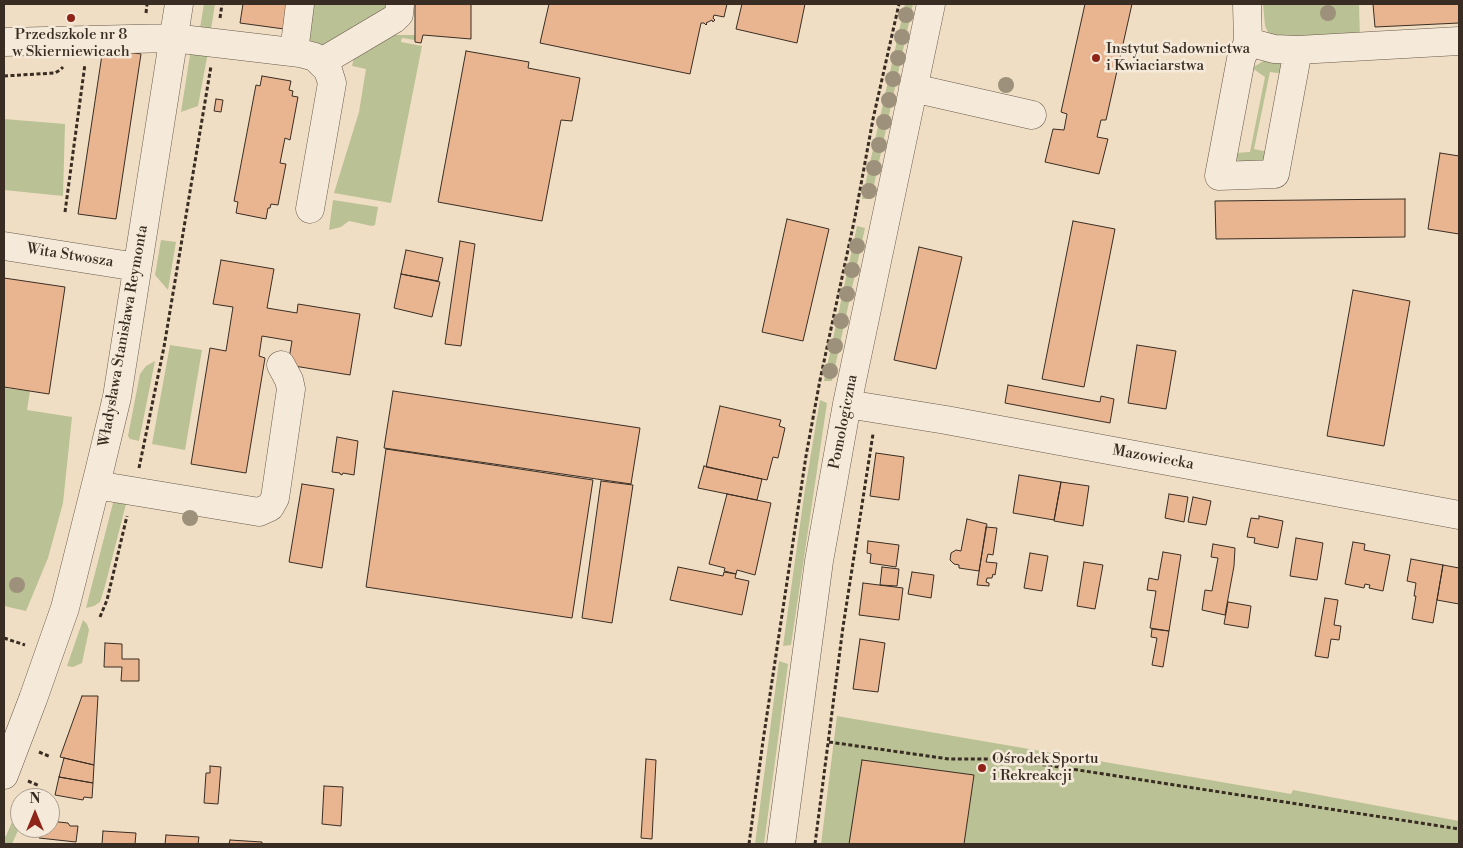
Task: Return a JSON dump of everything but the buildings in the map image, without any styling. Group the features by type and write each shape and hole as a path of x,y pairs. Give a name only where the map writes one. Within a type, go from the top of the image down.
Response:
{"street":[{"name":"Władysława Stanisława Reymonta","path":"16,778 33,699 65,608 117,397 179,4"},
{"path":"294,52 300,4"},
{"path":"323,65 330,57 394,19 399,14 400,4"},
{"name":"Pomologiczna","path":"781,844 819,561 847,404 931,4"},
{"path":"1247,4 1248,42 1241,58 1218,176 1275,174 1298,50"},
{"path":"4,42 173,38 294,52 315,57 328,70 332,84 310,209"},
{"path":"1248,42 1274,48 1298,50 1459,40"},
{"path":"913,88 1032,115"},
{"name":"Wita Stwosza","path":"4,246 137,267"},
{"path":"96,486 260,512 270,507 275,498 292,389 281,365"},
{"name":"Mazowiecka","path":"847,404 1459,515"}],"path":[{"path":"100,617 107,600 143,451 164,347 222,4"},
{"path":"749,844 806,456 820,380 855,218 873,119 899,4"},
{"path":"65,212 86,57"},
{"path":"4,76 56,74 65,63"},
{"path":"815,844 843,627 874,431"},
{"path":"4,638 26,645"},
{"path":"828,742 949,759 1007,759 1459,829"},
{"path":"39,752 51,757"},
{"path":"16,778 40,786"}],"green space":[{"path":"204,4 215,4 210,36 199,34"},
{"path":"309,4 393,4 391,12 315,50 309,50"},
{"path":"905,4 913,4 871,199 862,199"},
{"path":"1263,4 1359,4 1360,39 1274,36 1268,32 1265,26"},
{"path":"379,35 415,35 415,40 402,38 401,42 422,46 391,203 334,193 359,112 366,69 352,66 354,57"},
{"path":"191,49 208,52 198,106 181,112"},
{"path":"1265,60 1282,60 1285,74 1270,72 1254,149 1268,152 1263,161 1240,163 1235,153 1250,152 1265,77 1252,68"},
{"path":"4,119 65,124 63,196 4,190"},
{"path":"333,200 378,207 375,225 349,221 341,227 329,230"},
{"path":"857,226 865,228 832,381 824,381"},
{"path":"161,240 176,242 168,290 155,275"},
{"path":"170,345 202,350 185,450 152,444"},
{"path":"155,361 139,441 130,439 128,436 140,374 146,366"},
{"path":"4,388 30,391 27,410 72,417 63,503 48,558 26,611 4,606"},
{"path":"820,400 827,403 791,645 783,646 805,489"},
{"path":"113,503 126,504 105,586 100,602 86,608"},
{"path":"83,620 89,630 82,663 73,667 67,666"},
{"path":"779,661 788,664 764,844 755,844"},
{"name":"Ośrodek Sportu i Rekreakcji","path":"837,716 1291,794 1293,790 1459,821 1459,844 821,844"},
{"path":"10,827 10,838 15,838 12,844 4,844 4,837"}],"place":[{"name":"Przedszkole nr 8 w Skierniewicach","path":"71,18"},
{"name":"Instytut Sadownictwa i Kwiaciarstwa","path":"1096,58"},
{"name":"Ośrodek Sportu i Rekreakcji","path":"982,768"}]}
